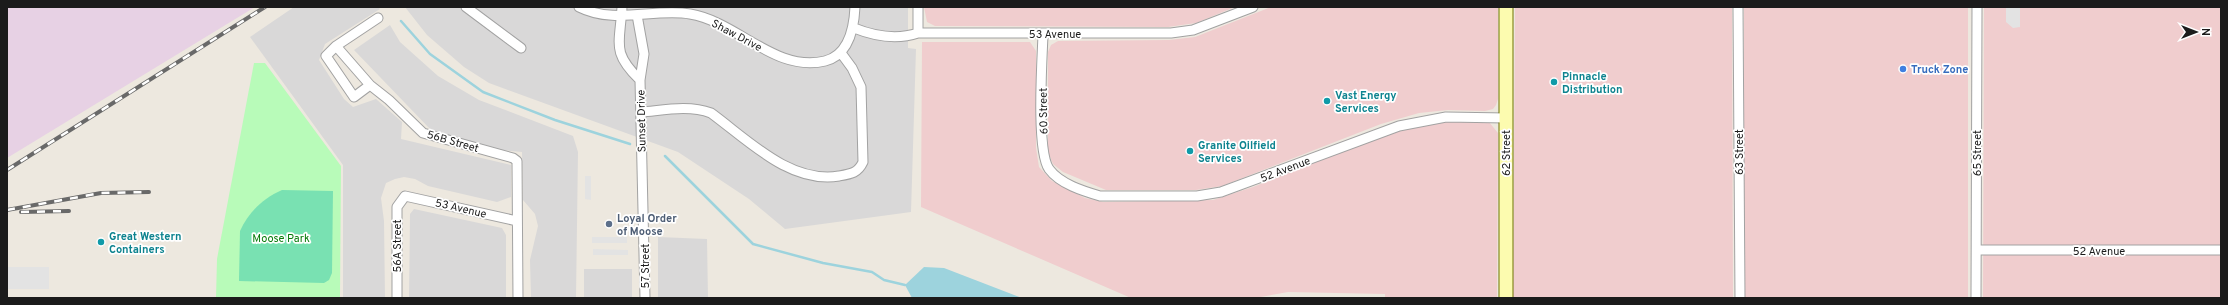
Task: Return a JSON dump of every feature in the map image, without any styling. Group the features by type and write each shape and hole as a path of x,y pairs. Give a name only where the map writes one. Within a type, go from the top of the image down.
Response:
{"main road":[{"name":"62 Street","path":"1506,7 1506,298"}],"street":[{"path":"466,7 521,48"},
{"name":"Shaw Drive","path":"579,7 589,12 622,17 663,12 696,16 723,25 762,48 794,62 811,64 828,60 841,53"},
{"name":"Sunset Drive","path":"622,7 618,45 622,60 640,80"},
{"path":"642,112 691,108 711,113 786,167 822,176 852,174 859,170 863,162 861,87 852,68 841,53 854,28 855,7"},
{"path":"918,7 918,33"},
{"name":"53 Avenue","path":"854,28 867,33 906,37 918,33 1043,35 1171,33 1193,30 1253,7"},
{"name":"63 Street","path":"1738,7 1740,298"},
{"name":"65 Street","path":"1976,298 1977,7"},
{"name":"Sunset Drive","path":"637,15 644,54 640,80 642,112 642,161"},
{"path":"370,85 354,97 326,56 336,46 378,18"},
{"name":"60 Street","path":"1043,35 1042,132 1044,158 1050,169 1063,180"},
{"name":"56B Street","path":"336,46 370,85 423,134 513,158 516,161 518,298"},
{"name":"52 Avenue","path":"1063,180 1085,192 1100,196 1197,196 1237,188 1399,126 1446,117 1506,118"},
{"name":"57 Street","path":"642,161 645,298"},
{"name":"53 Avenue","path":"405,196 517,221"},
{"name":"56A Street","path":"397,298 397,206 405,196"},
{"name":"52 Avenue","path":"1976,250 2221,250"}],"shaded area":[{"path":"7,7 255,7 7,158"},
{"path":"294,7 378,7 380,9 325,44 319,60 344,99 353,107 376,99 402,122 401,139 511,165 511,197 497,202 428,186 415,179 404,177 386,183 381,198 384,221 385,298 343,298 343,165 250,37"},
{"path":"405,7 908,7 908,48 916,49 911,212 785,229 749,199 678,152 489,83 464,67 427,35"},
{"path":"924,7 1235,7 1196,23 1168,27 935,26 927,22"},
{"path":"1271,7 1498,7 1498,99 1496,105 1493,109 1485,111 1448,110 1419,113 1381,124 1222,186 1196,190 1106,190 1063,172 1053,164 1048,152 1048,52 1051,45 1058,41 1169,40 1195,37"},
{"path":"1515,7 1732,7 1733,298 1513,298"},
{"path":"1744,7 1968,7 1968,298 1744,298"},
{"path":"1984,7 2221,7 2221,298 1983,298"},
{"path":"2006,7 2020,7 2020,27 2013,28 2006,22"},
{"path":"390,25 400,42 438,76 479,100 573,136 578,152 576,298 531,298 530,260 538,226 535,214 523,200 522,152 501,150 431,130 354,50"},
{"path":"922,42 1030,42 1036,51 1036,148 1039,167 1052,181 1085,198 1103,202 1213,200 1253,187 1395,131 1422,125 1447,122 1489,122 1498,133 1497,298 1385,298 1385,294 1288,292 1255,298 1131,298 921,207"},
{"path":"585,176 591,176 591,200 585,199"},
{"path":"414,209 502,228 506,235 506,298 409,298 410,214"},
{"path":"592,237 627,237 627,243 592,243"},
{"path":"658,237 707,239 708,298 658,298"},
{"path":"593,249 628,250 628,255 593,255"},
{"path":"8,267 49,267 49,289 8,289"},
{"path":"584,269 632,269 632,298 584,298"}],"green space":[{"name":"Moose Park","path":"254,63 265,63 341,166 340,298 216,298 217,259"},
{"path":"282,190 333,191 332,273 329,280 324,283 239,281 240,231 252,212 262,202"}],"water":[{"path":"924,267 944,268 1022,298 912,298 905,285"}],"waterway":[{"path":"401,21 430,54 483,92 555,120 630,144"},
{"path":"665,156 753,244 823,263 872,272 884,280 905,285"}],"railway":[{"path":"7,170 265,7"},
{"path":"7,210 101,193 149,192"},
{"path":"21,212 69,211"}],"place":[{"name":"Truck Zone","path":"1903,69"},
{"name":"Pinnacle Distribution","path":"1554,82"},
{"name":"Vast Energy Services","path":"1327,101"},
{"name":"Granite Oilfield Services","path":"1190,151"},
{"name":"Loyal Order of Moose","path":"609,224"},
{"name":"Great Western Containers","path":"101,242"}]}
